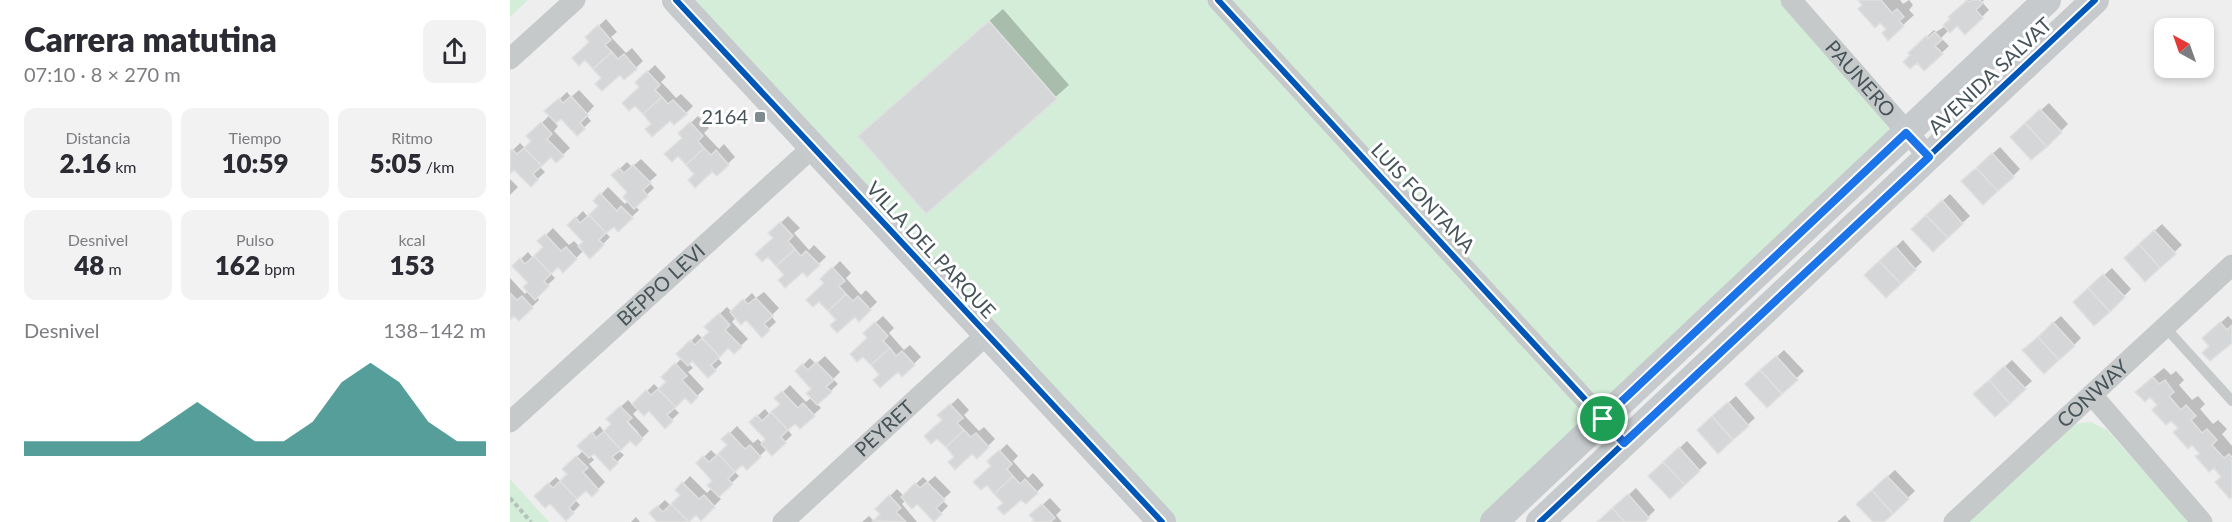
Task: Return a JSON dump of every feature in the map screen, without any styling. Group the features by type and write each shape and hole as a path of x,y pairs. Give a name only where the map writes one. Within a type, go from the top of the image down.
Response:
{"street":[{"path":"510,59 574,0"},
{"name":"VILLA DEL PARQUE","path":"676,0 987,334 1155,520"},
{"name":"LUIS FONTANA","path":"1218,0 1614,431"},
{"name":"PAUNERO","path":"1791,0 1929,157"},
{"name":"AVENIDA SALVAT","path":"1540,522 1614,431 1906,133 2047,0"},
{"name":"AVENIDA SALVAT","path":"1494,522 1614,431 1929,157 2095,0"},
{"name":"BEPPO LEVI","path":"510,422 813,147"},
{"name":"CONWAY","path":"1954,522 2232,265"},
{"name":"PEYRET","path":"783,522 987,334"},
{"path":"2092,395 2202,522"}],"lane":[{"path":"2165,327 2232,400"}],"path":[{"path":"510,498 531,522"}],"green space":[{"path":"510,0 528,0 510,17"},
{"path":"676,0 1791,0 1906,133 1494,522 1162,522"},
{"path":"2091,422 2107,430 2190,522 1965,522 2074,424"},
{"path":"510,479 549,522 510,522"}],"building":[{"path":"1858,0 1881,0 1892,13 1897,9 1904,17 1899,21 1904,26 1888,41 1882,33 1886,29 1880,23 1875,28 1858,9 1862,5"},
{"path":"1967,0 1969,2 1980,0 1983,3 1976,10 1983,18 1965,35 1957,26 1950,33 1943,25 1950,19 1948,17"},
{"path":"989,21 1057,99 926,214 858,136"},
{"path":"598,25 611,40 605,45 612,52 593,69 585,60 579,66 572,58 589,42 585,37"},
{"path":"1935,32 1942,40 1935,46 1943,54 1924,71 1917,63 1910,69 1903,62 1910,55 1908,53 1926,36 1928,38"},
{"path":"612,52 618,59 624,54 637,69 624,80 620,75 602,91 595,84 601,78 593,69"},
{"path":"647,71 660,85 655,90 662,97 643,114 635,106 629,111 622,103 639,87 635,82"},
{"path":"571,96 588,115 580,123 585,129 577,136 561,119 556,123 544,111 559,98 563,103"},
{"path":"662,97 668,104 673,100 687,114 674,125 670,121 652,137 645,129 651,124 643,114"},
{"path":"2040,109 2062,132 2047,147 2025,123"},
{"path":"541,122 552,134 547,139 564,156 556,163 551,157 542,166 524,148 531,141 526,136"},
{"path":"690,122 703,136 698,141 704,148 686,165 678,156 672,162 664,154 682,138 678,133"},
{"path":"2025,123 2047,147 2031,160 2010,137"},
{"path":"524,148 542,166 533,174 538,180 531,187 514,170 510,174 510,151 512,149 517,154"},
{"path":"704,148 711,155 716,150 729,165 717,176 712,172 695,188 688,180 694,174 686,165"},
{"path":"1992,153 2014,177 1998,191 1976,168"},
{"path":"633,165 651,183 643,190 648,196 634,209 623,197 627,192 611,175 619,168 624,173"},
{"path":"1976,168 1998,191 1983,205 1961,181"},
{"path":"600,193 617,211 621,206 633,218 618,232 614,227 606,233 589,215 598,206 593,201"},
{"path":"1942,200 1963,224 1948,238 1926,215"},
{"path":"589,215 606,233 599,240 604,245 590,259 578,246 583,242 567,225 575,217 580,223"},
{"path":"1926,215 1948,238 1933,252 1911,229"},
{"path":"780,222 793,236 788,241 795,249 776,266 768,257 762,262 755,254 773,238 768,233"},
{"path":"2154,230 2176,254 2160,268 2139,244"},
{"path":"545,234 561,251 566,247 577,259 563,273 558,267 551,274 534,256 543,247 537,241"},
{"path":"2139,244 2160,268 2145,282 2124,258"},
{"path":"1895,246 1916,270 1901,284 1879,261"},
{"path":"795,249 801,256 806,251 820,265 807,277 803,272 785,288 778,280 784,275 776,266"},
{"path":"534,256 551,274 544,281 549,286 535,300 523,287 528,283 512,266 520,258 525,264"},
{"path":"1879,261 1901,284 1886,298 1864,275"},
{"path":"832,267 845,281 839,286 846,294 828,311 819,302 813,307 806,300 824,283 820,279"},
{"path":"2103,274 2125,297 2110,312 2088,288"},
{"path":"2088,288 2110,312 2094,326 2073,302"},
{"path":"510,293 517,300 522,296 533,308 519,321 514,316 510,320"},
{"path":"846,294 853,301 858,296 871,310 859,322 855,317 837,333 830,325 836,320 828,311"},
{"path":"756,298 773,316 764,324 770,330 762,338 746,320 741,325 730,312 743,299 748,304"},
{"path":"719,313 730,325 725,330 742,347 734,354 728,348 720,357 702,338 709,332 704,327"},
{"path":"875,322 888,336 883,341 890,348 871,365 863,357 857,362 850,354 867,338 863,333"},
{"path":"2053,322 2075,346 2059,360 2038,337"},
{"path":"2220,322 2227,330 2232,325 2232,343 2210,361 2202,353 2209,346 2202,338"},
{"path":"2038,337 2059,360 2044,374 2022,350"},
{"path":"702,338 720,357 711,365 716,371 708,378 692,361 688,366 676,354 690,340 695,345"},
{"path":"890,348 896,356 902,351 915,365 902,377 898,372 880,388 873,380 879,375 871,365"},
{"path":"1776,356 1798,380 1782,394 1760,370"},
{"path":"816,362 834,380 826,387 832,392 817,405 806,393 811,389 795,371 802,364 808,370"},
{"path":"675,363 687,376 682,380 698,397 691,404 685,398 676,407 658,389 666,382 661,377"},
{"path":"2004,366 2026,389 2010,404 1989,380"},
{"path":"1760,370 1782,394 1767,408 1745,384"},
{"path":"2153,377 2159,384 2165,380 2174,392 2169,396 2181,410 2186,405 2196,416 2191,420 2202,433 2207,429 2217,440 2212,445 2224,458 2229,454 2232,457 2232,497 2230,499 2215,482 2221,477 2214,468 2209,472 2195,456 2200,454 2192,445 2188,449 2173,432 2178,428 2171,421 2166,425 2152,410 2157,405 2150,397 2145,402 2135,392"},
{"path":"1989,380 2010,404 1995,417 1973,394"},
{"path":"658,389 676,407 667,415 673,421 665,429 649,411 644,416 632,404 646,390 651,395"},
{"path":"782,391 798,408 803,403 815,416 800,429 795,424 788,430 771,412 780,404 774,398"},
{"path":"1728,402 1749,426 1733,440 1712,416"},
{"path":"950,404 963,418 957,423 964,430 946,447 937,439 931,444 924,436 942,420 937,415"},
{"path":"620,406 632,418 627,422 643,439 636,446 630,441 621,450 604,431 611,424 606,419"},
{"path":"771,412 788,430 781,437 786,443 772,456 761,444 765,439 749,422 757,415 762,421"},
{"path":"1712,416 1733,440 1718,454 1697,430"},
{"path":"964,430 971,437 976,433 989,447 977,459 972,454 955,470 948,462 954,457 946,447"},
{"path":"604,431 621,450 612,457 618,463 610,471 594,454 589,458 577,446 592,432 596,438"},
{"path":"729,432 745,449 750,445 761,457 747,470 742,465 735,472 718,454 727,445 721,439"},
{"path":"1679,447 1700,471 1685,485 1663,462"},
{"path":"999,450 1012,464 1007,469 1013,476 994,494 987,485 981,490 973,482 991,466 987,461"},
{"path":"718,454 735,472 728,479 733,484 719,497 707,485 712,481 696,463 703,456 709,462"},
{"path":"576,456 588,468 583,472 599,490 592,497 586,491 577,499 560,481 567,474 562,469"},
{"path":"1663,462 1685,485 1670,499 1648,476"},
{"path":"1013,476 1020,484 1025,479 1038,493 1026,504 1021,500 1004,515 997,508 1003,503 994,494"},
{"path":"1887,476 1909,499 1893,514 1872,490"},
{"path":"560,481 577,499 569,508 574,513 566,521 550,504 545,508 534,496 548,483 553,488"},
{"path":"682,482 699,499 704,495 715,507 701,521 696,515 689,522 671,504 680,495 675,490"},
{"path":"927,482 945,500 936,508 942,514 934,522 917,504 912,509 901,497 915,483 920,488"},
{"path":"1872,490 1893,514 1884,522 1873,522 1856,504"},
{"path":"1628,494 1649,518 1645,522 1625,522 1612,508"},
{"path":"889,495 901,508 896,512 906,522 873,521 880,514 875,509"},
{"path":"671,504 689,522 657,522 649,513 657,506 663,512"},
{"path":"1042,504 1055,518 1050,522 1032,522 1034,520 1029,515"},
{"path":"1612,508 1625,522 1597,522"}],"cycle path":[{"path":"676,0 1162,522"},
{"path":"1218,0 1603,419"},
{"path":"1540,522 2095,0"}],"place":[{"name":"2164","path":"760,117"}],"route":[{"path":"1906,133 1929,157 1624,443 1603,419 1906,133"}]}
